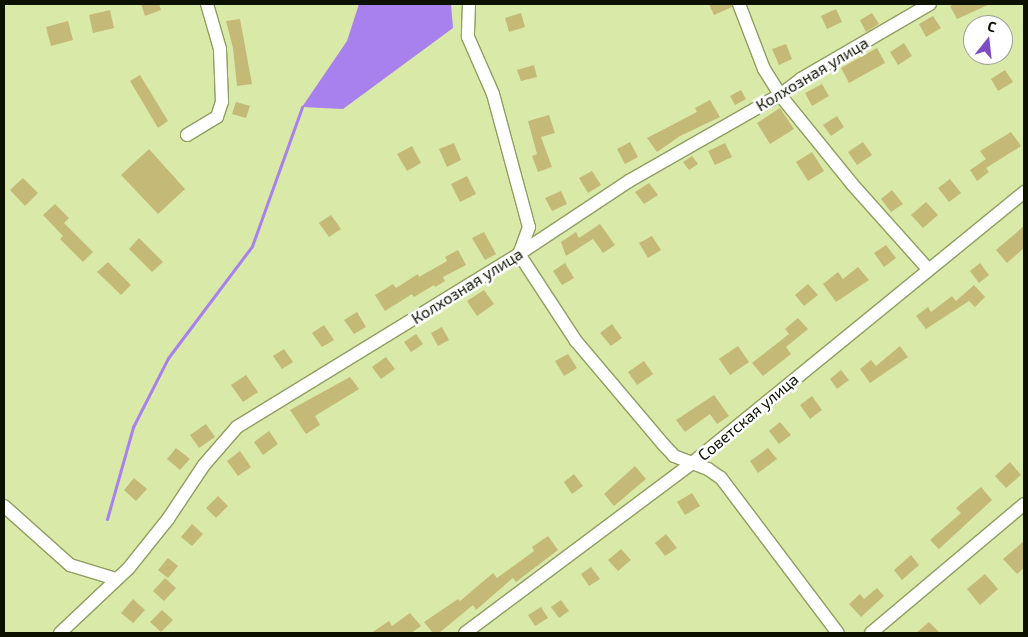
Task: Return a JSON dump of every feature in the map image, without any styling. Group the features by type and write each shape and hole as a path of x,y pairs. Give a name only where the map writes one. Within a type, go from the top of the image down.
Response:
{"street":[{"path":"187,135 217,117 222,102 220,49 207,4"},
{"path":"469,4 468,37 493,94 529,227 519,254 576,341 674,456 721,478 838,633"},
{"path":"739,4 764,69 780,95 852,184 927,268"},
{"name":"Колхозная улица","path":"60,633 116,579 168,519 204,465 237,428 519,254 628,180 780,95 802,79 930,4"},
{"name":"Советская улица","path":"465,633 692,463 927,268 1024,192"},
{"path":"871,633 1024,504"},
{"path":"4,506 70,565 116,579"}],"shaded area":[{"path":"359,4 451,4 453,28 343,109 302,107 347,41"}],"building":[{"path":"141,4 159,4 161,10 145,16"},
{"path":"709,4 731,4 732,7 714,15"},
{"path":"955,4 990,4 957,19 950,6"},
{"path":"836,9 842,22 827,29 821,16"},
{"path":"110,10 114,28 93,33 89,15"},
{"path":"521,13 525,27 509,32 505,18"},
{"path":"872,13 879,24 866,32 860,20"},
{"path":"933,16 941,28 926,37 919,24"},
{"path":"240,19 252,84 237,86 233,48 226,21"},
{"path":"68,21 73,40 51,46 46,27"},
{"path":"904,43 912,56 898,65 890,52"},
{"path":"786,44 792,59 779,65 772,49"},
{"path":"877,48 885,63 849,83 841,68"},
{"path":"534,65 537,77 521,81 517,70"},
{"path":"1005,70 1013,82 998,91 991,79"},
{"path":"140,75 168,121 158,128 130,81"},
{"path":"822,84 829,96 812,106 805,93"},
{"path":"741,90 746,99 735,105 730,96"},
{"path":"710,100 720,117 680,136 657,152 647,138 697,112 695,108"},
{"path":"236,102 250,106 246,118 232,114"},
{"path":"780,108 794,129 770,144 757,123"},
{"path":"549,115 555,133 541,137 552,167 538,172 532,156 537,154 528,121"},
{"path":"837,116 844,127 831,136 823,125"},
{"path":"1011,132 1021,146 986,168 989,172 977,181 970,170 986,159 980,151"},
{"path":"630,142 638,157 625,164 617,149"},
{"path":"863,142 872,155 857,165 848,152"},
{"path":"454,143 461,160 447,167 439,149"},
{"path":"725,143 732,157 715,165 708,151"},
{"path":"412,146 421,163 407,171 397,154"},
{"path":"149,149 185,189 158,214 121,175"},
{"path":"812,152 824,171 808,181 796,162"},
{"path":"692,156 698,164 689,170 683,162"},
{"path":"592,171 601,185 588,193 579,178"},
{"path":"467,176 476,194 460,202 451,184"},
{"path":"23,178 38,193 25,206 10,190"},
{"path":"950,179 961,193 949,202 938,188"},
{"path":"649,183 658,195 644,204 635,192"},
{"path":"892,190 903,204 891,212 881,199"},
{"path":"561,191 567,204 552,211 545,198"},
{"path":"926,202 938,215 923,228 911,215"},
{"path":"55,204 69,218 64,223 93,252 83,262 60,239 63,236 43,215"},
{"path":"331,215 341,229 329,237 319,223"},
{"path":"600,224 615,245 603,253 593,239 566,256 561,242 576,232 579,238"},
{"path":"1024,226 1024,248 1007,263 996,250"},
{"path":"484,232 496,254 485,260 472,238"},
{"path":"652,236 661,250 648,258 639,243"},
{"path":"139,238 163,262 152,272 129,249"},
{"path":"886,245 896,258 884,267 874,253"},
{"path":"458,250 466,265 443,277 445,281 435,287 434,285 414,297 412,294 385,311 375,295 393,284 396,288 418,274 419,277 447,261 445,257"},
{"path":"108,262 131,285 121,295 97,272"},
{"path":"565,263 574,278 562,285 553,271"},
{"path":"980,263 989,275 979,283 970,271"},
{"path":"858,267 869,280 836,302 823,284 838,272 843,279"},
{"path":"808,284 818,295 804,306 795,295"},
{"path":"974,285 985,297 975,307 969,301 926,329 916,316 928,307 931,312 952,296 956,301"},
{"path":"484,290 494,304 477,316 467,301"},
{"path":"357,312 366,327 354,334 344,320"},
{"path":"798,318 808,329 786,347 791,354 763,376 752,363 789,334 785,329"},
{"path":"612,324 622,338 611,346 600,333"},
{"path":"324,325 334,340 322,347 312,333"},
{"path":"442,327 449,340 438,346 431,333"},
{"path":"416,334 423,344 411,352 404,342"},
{"path":"738,346 749,362 730,375 719,359"},
{"path":"900,346 908,357 870,383 860,369 871,360 876,366"},
{"path":"284,349 293,362 282,369 273,356"},
{"path":"568,354 577,368 564,376 555,361"},
{"path":"386,357 395,369 381,379 372,367"},
{"path":"644,361 653,374 637,385 628,372"},
{"path":"841,370 849,380 837,389 830,379"},
{"path":"246,375 258,392 243,402 231,385"},
{"path":"350,377 359,389 315,416 320,425 306,434 290,410"},
{"path":"714,395 729,416 717,424 710,414 685,432 676,420"},
{"path":"812,396 822,410 810,419 800,405"},
{"path":"780,422 791,435 779,444 769,431"},
{"path":"206,424 215,437 199,448 190,435"},
{"path":"269,431 278,444 263,455 254,442"},
{"path":"176,448 190,459 180,470 167,459"},
{"path":"768,448 777,459 758,473 750,461"},
{"path":"240,451 251,467 238,476 227,461"},
{"path":"1010,462 1021,475 1006,488 995,476"},
{"path":"635,466 646,479 614,506 604,494"},
{"path":"574,474 583,486 572,494 564,482"},
{"path":"134,478 147,489 136,501 124,490"},
{"path":"981,487 992,500 939,549 930,540 961,513 956,508"},
{"path":"692,493 700,506 685,515 677,502"},
{"path":"218,496 228,506 216,518 206,508"},
{"path":"192,524 203,534 192,546 181,537"},
{"path":"666,534 677,548 665,556 655,543"},
{"path":"548,536 558,550 516,582 513,578 476,610 473,605 439,633 433,633 424,622 458,599 460,601 493,573 497,578 534,551 532,547"},
{"path":"1024,541 1024,568 1017,574 1003,559"},
{"path":"621,549 631,560 618,571 608,560"},
{"path":"911,555 919,565 902,580 894,570"},
{"path":"168,558 178,566 168,578 158,570"},
{"path":"591,567 600,579 589,586 581,574"},
{"path":"985,574 998,589 980,605 967,589"},
{"path":"165,578 176,588 164,601 153,591"},
{"path":"877,588 884,596 861,617 849,604 860,594 864,599"},
{"path":"133,599 145,610 133,623 121,613"},
{"path":"561,600 569,611 559,618 551,607"},
{"path":"541,607 548,618 535,626 528,615"},
{"path":"162,610 173,620 161,632 150,622"},
{"path":"410,613 421,626 411,633 371,633 389,621 392,626"},
{"path":"929,622 940,633 916,633"}],"waterway":[{"path":"107,519 133,427 168,358 252,246 302,107"}]}
